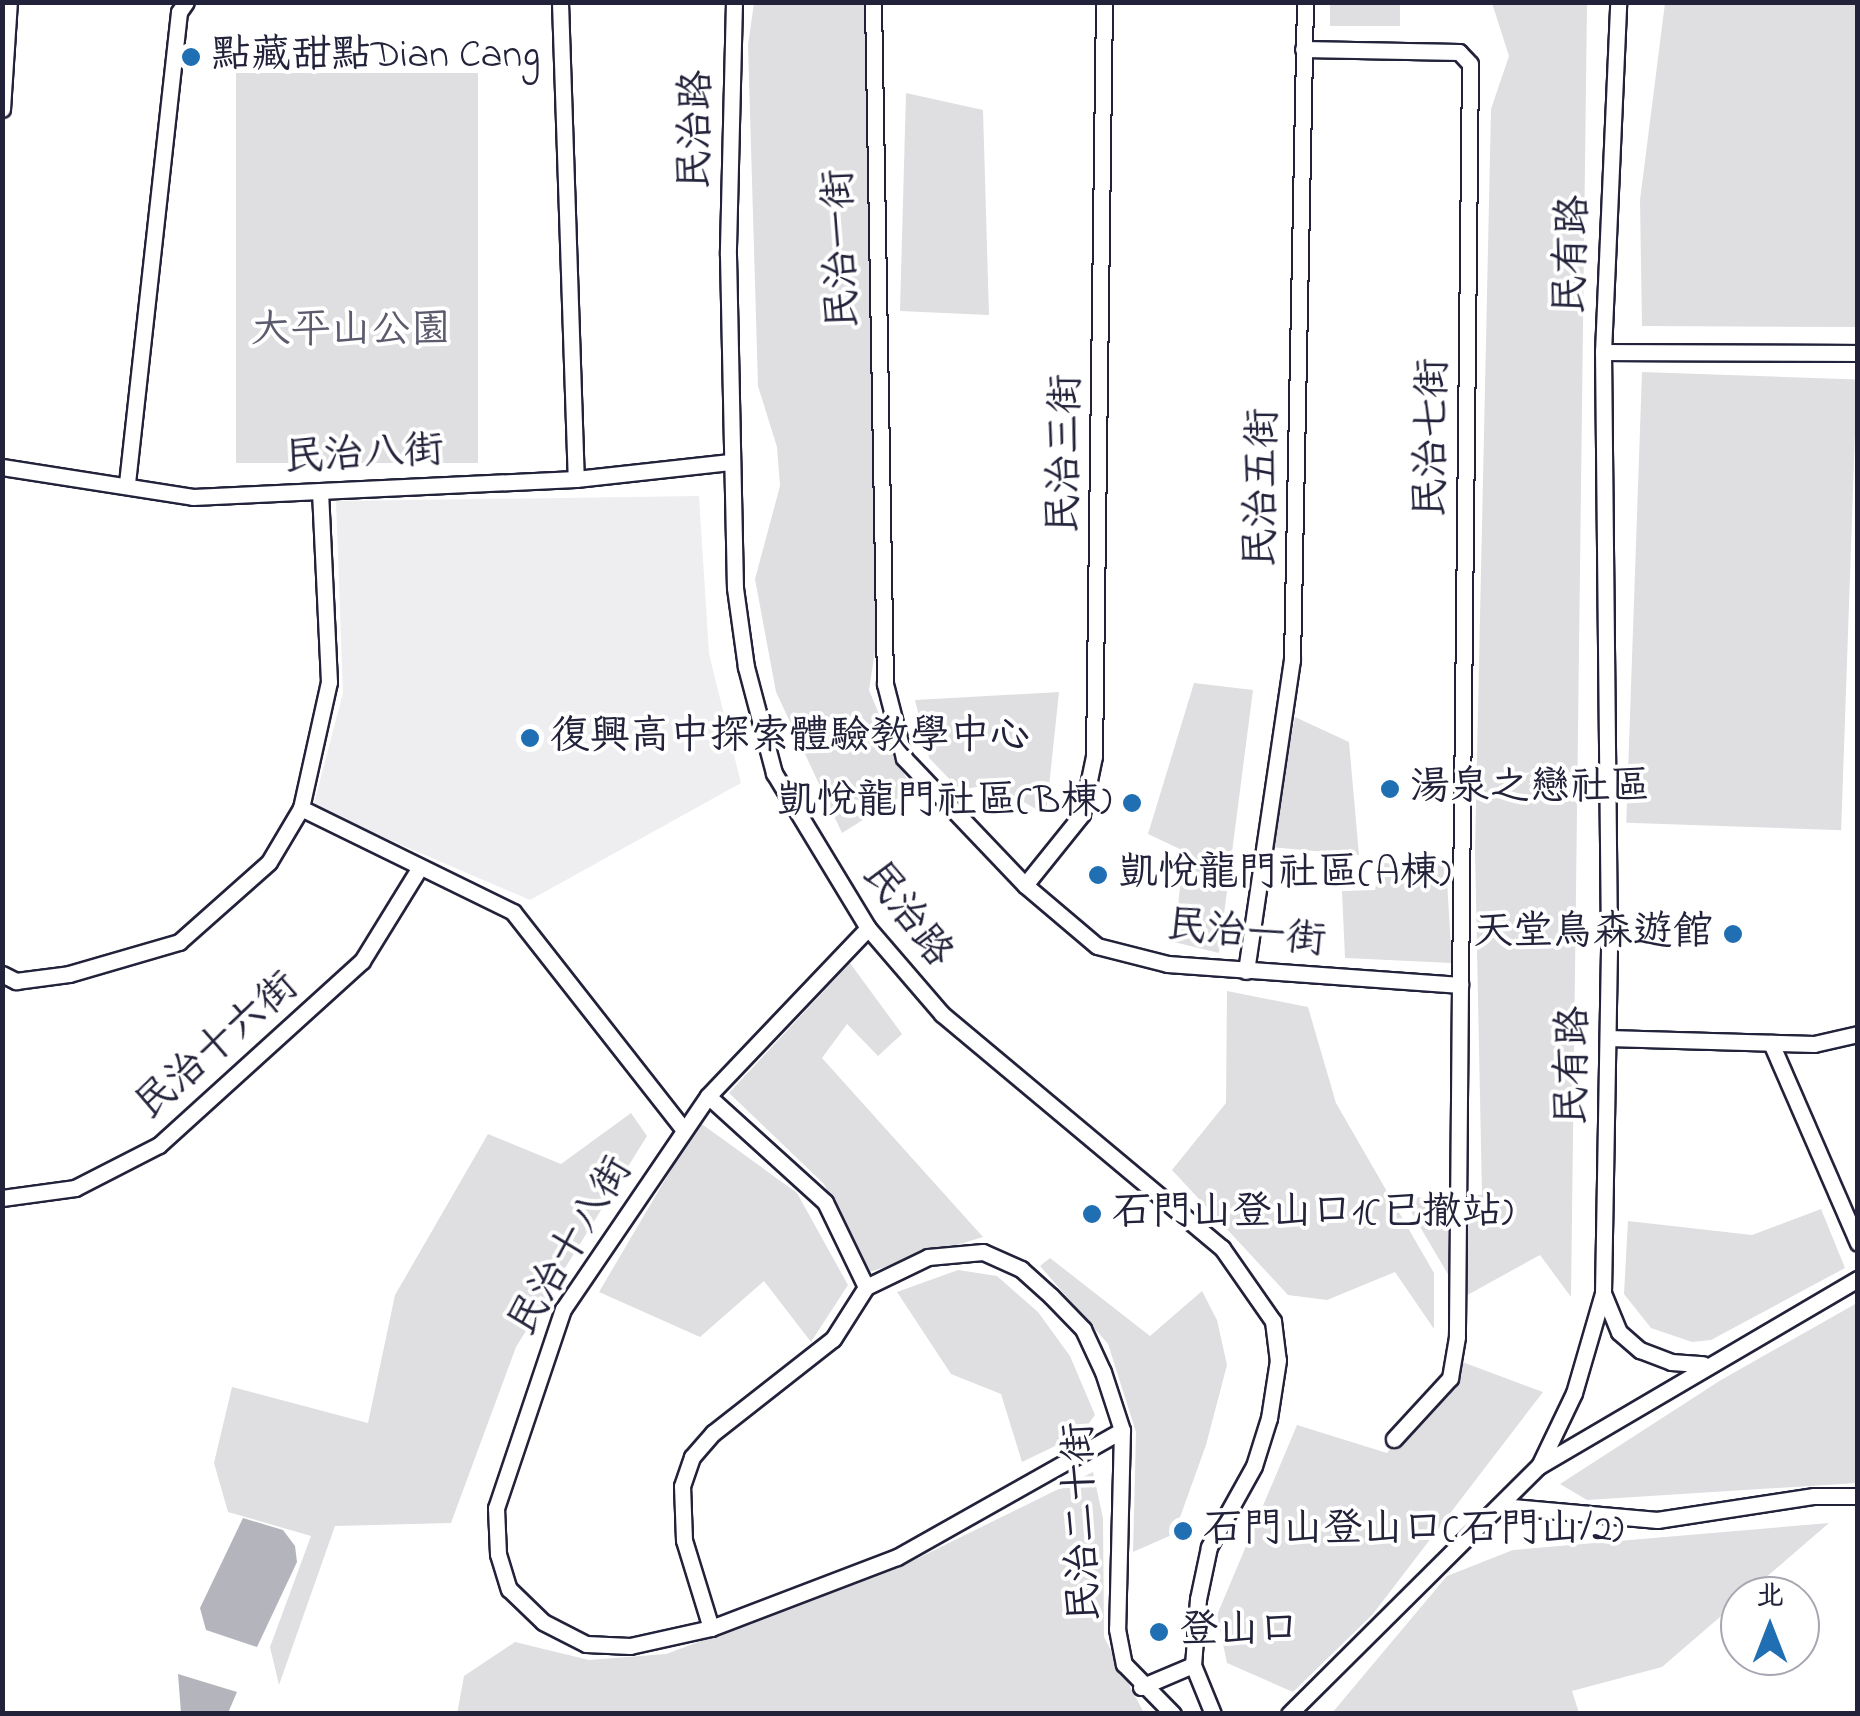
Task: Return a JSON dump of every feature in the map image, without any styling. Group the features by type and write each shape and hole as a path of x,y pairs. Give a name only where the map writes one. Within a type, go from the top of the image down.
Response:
{"street":[{"path":"2,110 9,2"},
{"path":"127,483 179,12 186,2"},
{"path":"560,2 576,479"},
{"name":"民治路","path":"734,2 730,462 746,667 774,772 868,928 942,1014 1022,1086 1222,1248 1273,1321 1278,1360 1270,1418 1254,1466 1209,1547 1192,1665"},
{"name":"民治一街","path":"872,2 885,684 904,758 1026,885 1097,946 1168,964 1460,985"},
{"name":"民治三街","path":"1026,885 1082,814 1094,756 1104,2"},
{"name":"民治五街","path":"1246,971 1292,660 1305,2"},
{"name":"民有路","path":"1289,1714 1538,1466 1574,1393 1603,1293 1608,1038 1603,352 1618,2"},
{"name":"民治七街","path":"1303,48 1458,52 1470,64 1460,985"},
{"path":"1603,352 1858,353"},
{"name":"民治八街","path":"2,467 127,483 193,497 576,479 730,462"},
{"path":"2,974 16,981 69,974 179,942 269,862 301,808 329,682 320,491"},
{"path":"301,808 513,912 683,1129"},
{"name":"民治十六街","path":"2,1198 75,1188 160,1145 362,961 420,867"},
{"name":"民治十八街","path":"868,928 708,1096 563,1309 496,1508 498,1554 509,1589 543,1622 586,1644 630,1646 711,1628 897,1557 1122,1430"},
{"path":"1394,1439 1450,1378 1457,1337 1460,985"},
{"path":"1608,1038 1844,1041 1858,1034"},
{"path":"1771,1042 1858,1243"},
{"path":"708,1096 825,1202 866,1288 833,1338 713,1432 692,1457 682,1486 684,1540 711,1628"},
{"name":"民治二十街","path":"866,1288 928,1257 983,1252 1021,1269 1083,1329 1122,1430 1117,1629 1124,1664 1140,1687 1173,1714"},
{"path":"1538,1466 1703,1364 1858,1280"},
{"path":"1603,1293 1619,1332 1640,1350 1671,1362 1703,1364"},
{"path":"1501,1506 1657,1520 1814,1496 1858,1496"},
{"path":"1140,1687 1192,1665 1213,1714"}],"shaded area":[{"name":"復興高中探索體驗教學中心","path":"699,496 709,654 741,783 530,900 313,807 343,693 336,501"},
{"path":"243,1518 283,1530 295,1546 297,1562 257,1647 206,1630 200,1608"},
{"path":"178,1674 237,1692 228,1713 181,1713"}],"green space":[{"path":"754,3 877,3 869,168 877,638 869,690 911,790 842,833 776,692 755,579 780,486 777,447 758,386 748,45"},
{"path":"1330,3 1400,3 1400,26 1330,26"},
{"path":"1492,3 1587,3 1571,1297 1540,1255 1462,1298 1403,1198 1482,1195 1475,850 1491,109 1509,56"},
{"path":"1665,3 1857,3 1857,327 1642,326 1640,200"},
{"name":"大平山公園","path":"236,73 478,73 478,463 236,463"},
{"path":"906,93 983,110 989,315 900,311"},
{"path":"1642,372 1857,380 1841,830 1626,823"},
{"path":"1194,683 1253,690 1219,953 1174,942 1184,851 1148,834"},
{"path":"1059,692 1046,815 993,784 960,790 929,758 915,700"},
{"path":"1295,717 1349,742 1359,855 1270,847"},
{"path":"1380,863 1446,864 1452,963 1345,958 1342,891 1375,890"},
{"path":"850,963 902,1034 878,1056 847,1024 822,1058 983,1237 869,1272 824,1184 729,1093"},
{"path":"1227,991 1308,1007 1336,1103 1434,1273 1434,1329 1395,1272 1327,1300 1288,1295 1172,1170 1226,1103"},
{"path":"631,1113 647,1136 516,1347 451,1523 335,1526 279,1685 270,1647 311,1536 228,1512 214,1463 232,1387 368,1423 395,1295 488,1134 561,1164"},
{"path":"699,1122 797,1193 848,1285 811,1342 764,1281 700,1337 599,1292"},
{"path":"1821,1209 1845,1268 1711,1340 1692,1342 1651,1328 1624,1294 1628,1221 1752,1235"},
{"path":"1050,1258 1150,1336 1202,1291 1217,1320 1227,1365 1206,1445 1174,1534 1133,1552 1136,1432 1108,1344 1040,1266"},
{"path":"958,1270 997,1276 1038,1312 1070,1356 1095,1415 1082,1433 1022,1462 1001,1394 951,1374 897,1292"},
{"path":"1857,1303 1857,1483 1587,1500 1560,1484 1721,1380"},
{"path":"1457,1360 1543,1392 1373,1614 1293,1692 1227,1663 1217,1615 1297,1425 1387,1453"},
{"path":"1093,1472 1103,1518 1104,1637 1144,1713 457,1714 464,1676 515,1642 589,1660 666,1654 898,1568"},
{"path":"1829,1523 1768,1576 1720,1576 1720,1617 1662,1667 1572,1691 1579,1713 1332,1713 1447,1576 1513,1550"}],"place":[{"name":"點藏甜點Dian Cang","path":"191,57"},
{"name":"復興高中探索體驗教學中心","path":"530,738"},
{"name":"湯泉之戀社區","path":"1390,789"},
{"name":"凱悅龍門社區(B棟)","path":"1132,803"},
{"name":"凱悅龍門社區(A棟)","path":"1098,875"},
{"name":"天堂鳥森遊館","path":"1733,934"},
{"name":"石門山登山口1(已撤站)","path":"1092,1214"},
{"name":"石門山登山口(石門山/2)","path":"1183,1531"},
{"name":"登山口","path":"1159,1632"}]}
